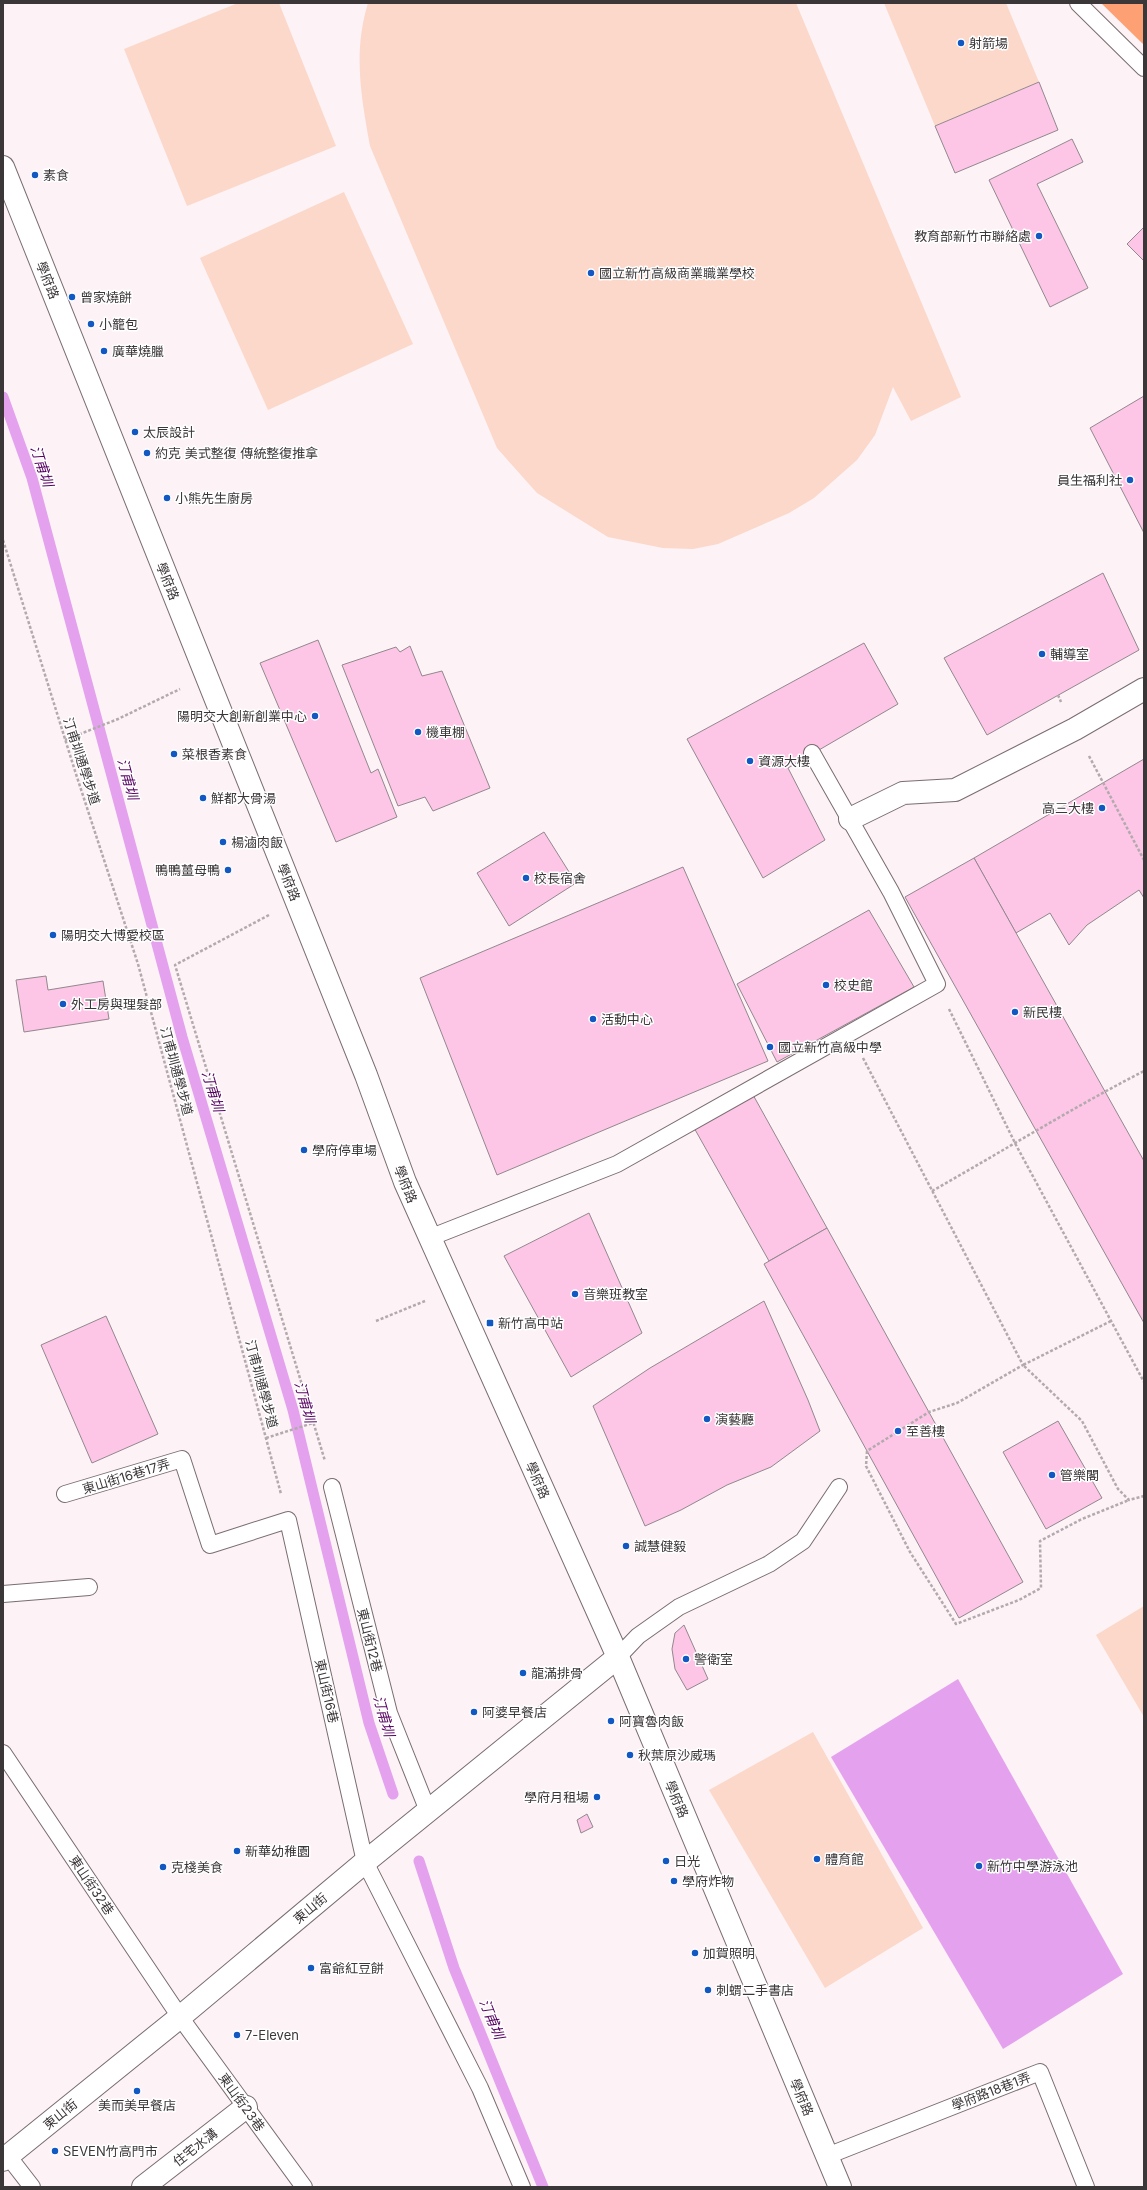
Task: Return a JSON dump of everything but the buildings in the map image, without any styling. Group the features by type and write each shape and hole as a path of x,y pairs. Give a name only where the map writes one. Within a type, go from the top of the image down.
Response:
{"street":[{"name":"學府路","path":"3,168 366,1075 405,1182 618,1658 840,2187"},
{"path":"850,819 903,793 955,790 1075,729 1144,689"},
{"name":"東山街","path":"6,2158 180,2017 365,1862 618,1658"},
{"name":"住宅水溝","path":"143,2187 246,2107"}],"lane":[{"path":"1078,3 1144,68"},
{"path":"429,1238 617,1164 937,984 891,892 812,753"},
{"name":"東山街16巷17弄","path":"65,1494 182,1459 210,1546 288,1520"},
{"name":"東山街12巷","path":"332,1487 389,1714 428,1811"},
{"path":"618,1658 638,1636 679,1607 769,1564 803,1541 839,1487"},
{"name":"東山街16巷","path":"288,1520 365,1862 480,2088 522,2187"},
{"path":"3,1594 90,1587"},
{"name":"東山街32巷","path":"3,1754 180,2017"},
{"name":"東山街23巷","path":"180,2017 304,2187"},
{"name":"學府路18巷1弄","path":"827,2156 1040,2072 1086,2187"},
{"path":"6,2158 32,2187"}],"path":[{"name":"汀甫圳通學步道","path":"3,540 65,740 138,964 288,1520"},
{"path":"65,740 118,718 206,676"},
{"path":"1058,695 1144,860"},
{"name":"汀甫圳通學步道","path":"296,901 175,965 332,1487"},
{"path":"937,984 1016,1144 1144,1382"},
{"path":"850,1032 1023,1365 1082,1421 1118,1489 1129,1500"},
{"path":"932,1191 1016,1144 1105,1091 1144,1071"},
{"path":"376,1321 453,1290"},
{"path":"1111,1321 1023,1365 957,1403 929,1412 867,1451 866,1466 910,1552 956,1624 1019,1600 1041,1588 1040,1541 1082,1518 1129,1500 1144,1496"},
{"path":"266,1438 313,1423"}],"shaded area":[{"path":"238,3 279,3 336,146 187,206 124,49"},
{"path":"368,3 796,3 961,397 911,421 893,387 875,435 857,460 814,498 789,513 718,544 693,549 663,548 608,537 537,493 497,448 370,146 361,92 360,74 363,21"},
{"name":"射箭場","path":"884,3 1006,3 1039,82 935,126"},
{"path":"1101,3 1144,3 1144,45"},
{"path":"344,192 413,344 268,410 200,258"},
{"path":"1144,1606 1144,1717 1096,1635"},
{"name":"新竹中學游泳池","path":"958,1679 1123,1974 1003,2049 831,1757"},
{"name":"體育館","path":"813,1732 923,1928 825,1988 709,1790"}],"waterway":[{"name":"汀甫圳","path":"3,397 32,478 182,1037 293,1410 369,1723 393,1794"},
{"name":"汀甫圳","path":"419,1861 454,1968 543,2187"}],"place":[{"name":"射箭場","path":"961,43"},
{"name":"素食","path":"35,175"},
{"name":"教育部新竹市聯絡處","path":"1039,236"},
{"name":"國立新竹高級商業職業學校","path":"591,273"},
{"name":"曾家燒餅","path":"72,297"},
{"name":"小籠包","path":"91,324"},
{"name":"廣華燒臘","path":"104,351"},
{"name":"太辰設計","path":"135,432"},
{"name":"約克 美式整復 傳統整復推拿","path":"147,453"},
{"name":"員生福利社","path":"1130,480"},
{"name":"小熊先生廚房","path":"167,498"},
{"name":"輔導室","path":"1042,654"},
{"name":"陽明交大創新創業中心","path":"315,716"},
{"name":"機車棚","path":"418,732"},
{"name":"菜根香素食","path":"174,754"},
{"name":"資源大樓","path":"750,761"},
{"name":"鮮都大骨湯","path":"203,798"},
{"name":"高三大樓","path":"1102,808"},
{"name":"楊滷肉飯","path":"223,842"},
{"name":"鴨鴨薑母鴨","path":"228,870"},
{"name":"校長宿舍","path":"526,878"},
{"name":"陽明交大博愛校區","path":"53,935"},
{"name":"校史館","path":"826,985"},
{"name":"外工房與理髮部","path":"63,1004"},
{"name":"新民樓","path":"1015,1012"},
{"name":"活動中心","path":"593,1019"},
{"name":"國立新竹高級中學","path":"770,1047"},
{"name":"學府停車場","path":"304,1150"},
{"name":"音樂班教室","path":"575,1294"},
{"name":"新竹高中站","path":"490,1323"},
{"name":"演藝廳","path":"707,1419"},
{"name":"至善樓","path":"898,1431"},
{"name":"管樂閣","path":"1052,1475"},
{"name":"誠慧健毅","path":"626,1546"},
{"name":"警衛室","path":"686,1659"},
{"name":"龍滿排骨","path":"523,1673"},
{"name":"阿婆早餐店","path":"474,1712"},
{"name":"阿寶魯肉飯","path":"611,1721"},
{"name":"秋葉原沙威瑪","path":"630,1755"},
{"name":"學府月租場","path":"597,1797"},
{"name":"新華幼稚園","path":"237,1851"},
{"name":"體育館","path":"817,1859"},
{"name":"日光","path":"666,1861"},
{"name":"新竹中學游泳池","path":"979,1866"},
{"name":"克棧美食","path":"163,1867"},
{"name":"學府炸物","path":"674,1881"},
{"name":"加賀照明","path":"695,1953"},
{"name":"富爺紅豆餅","path":"311,1968"},
{"name":"刺蝟二手書店","path":"708,1990"},
{"name":"7-Eleven","path":"237,2035"},
{"name":"美而美早餐店","path":"137,2091"},
{"name":"SEVEN竹高門市","path":"55,2151"}]}
